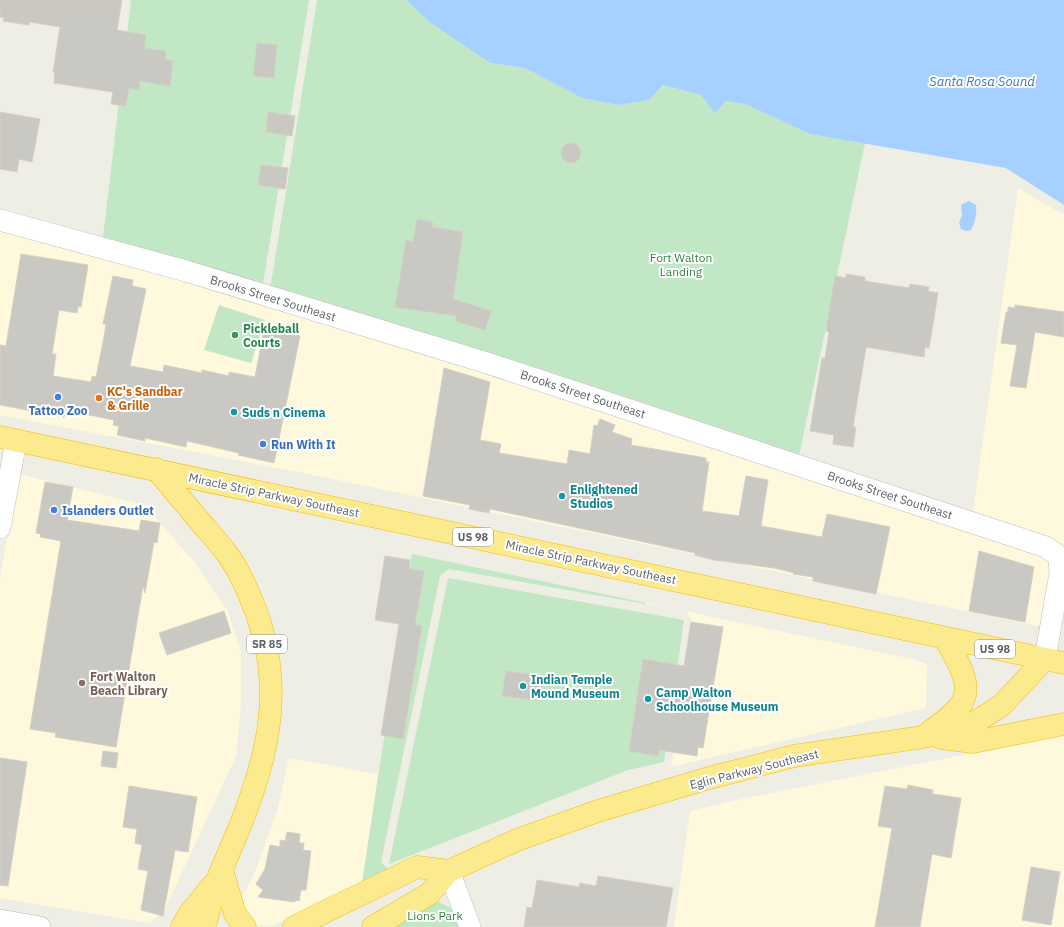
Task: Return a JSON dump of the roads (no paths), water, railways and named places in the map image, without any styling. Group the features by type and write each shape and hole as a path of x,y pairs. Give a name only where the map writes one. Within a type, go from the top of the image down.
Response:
{"highway":[{"name":"Miracle Strip Parkway Southeast","path":"8,439 945,639 1055,661"},
{"name":"SR 85","path":"156,470 221,546 239,572 260,619 267,647 272,678 272,709 269,734 249,804 220,876 204,927"},
{"path":"924,736 958,709 964,697 965,682 961,668 945,639"},
{"name":"Eglin Parkway Southeast","path":"373,927 429,894 449,871 517,840 598,811 709,778 794,756 961,729 992,713 1055,661"},
{"path":"924,736 973,742 1064,724"},
{"path":"294,927 416,867 449,871"},
{"name":"SR 85","path":"182,927 190,913 220,876"},
{"path":"220,876 235,914 245,927"}],"street":[{"name":"Brooks Street Southeast","path":"0,220 186,271 484,362 1046,547 1059,556 1060,573 1055,661"},
{"path":"0,528 8,439"},
{"path":"449,871 470,926"},
{"path":"0,920 40,927"}],"water":[{"name":"Santa Rosa Sound","path":"406,0 1064,0 1064,205 1006,168 810,134 745,104 726,101 715,114 701,95 663,85 649,100 618,105 582,98 525,68 490,63 428,21"},
{"path":"969,201 976,205 976,214 974,225 971,230 966,231 961,229 959,223 962,215 961,205"}],"place":[{"name":"Pickleball Courts","path":"235,335"},
{"name":"Tattoo Zoo","path":"58,397"},
{"name":"KC's Sandbar & Grille","path":"99,398"},
{"name":"Suds n Cinema","path":"234,412"},
{"name":"Run With It","path":"263,444"},
{"name":"Enlightened Studios","path":"562,496"},
{"name":"Islanders Outlet","path":"54,510"},
{"name":"Fort Walton Beach Library","path":"82,683"},
{"name":"Indian Temple Mound Museum","path":"523,686"},
{"name":"Camp Walton Schoolhouse Museum","path":"648,699"}],"park label":[{"name":"Fort Walton Landing","path":"681,264"},
{"name":"Lions Park","path":"435,915"}]}
